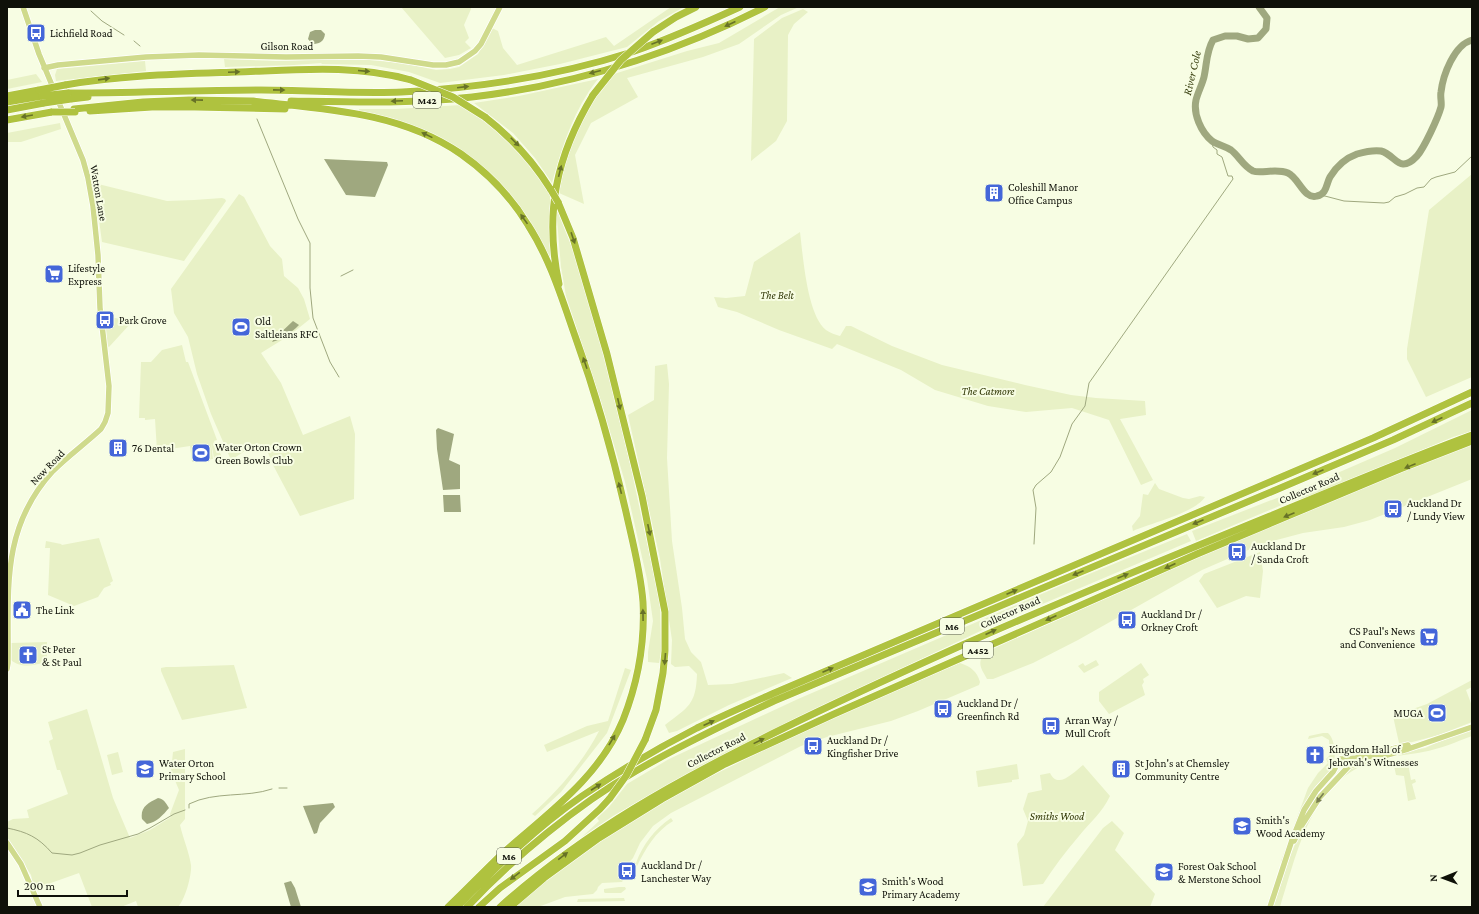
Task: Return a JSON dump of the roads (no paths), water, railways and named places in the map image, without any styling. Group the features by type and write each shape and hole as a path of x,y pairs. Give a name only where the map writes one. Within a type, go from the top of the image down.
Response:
{"highway":[{"path":"569,318 559,283 552,238 554,200 560,171 570,139 581,115 593,95 621,60 653,32 676,17 696,7"},
{"name":"M42","path":"42,96 70,96 167,90 400,92 441,89 505,81 555,72 632,52 711,21 740,7"},
{"name":"M42","path":"7,120 50,112 143,102 189,100 416,101 472,97 506,92 568,79 662,52 717,30 765,7"},
{"path":"7,110 65,85 118,78 301,70 348,69 369,71 410,80 453,97 485,117 506,134 523,151 551,190 558,202 573,238 607,354 642,496 664,612 664,673 656,710 645,740 626,776 610,798 565,841 500,888 479,907"},
{"path":"7,96 42,96"},
{"path":"7,102 42,96"},
{"path":"251,101 357,113 393,122 426,135 459,153 493,180 512,202 537,241 569,318 586,366 606,432 632,537 643,601 643,626 640,659 634,686 621,723 613,739 579,786 551,813 502,855 448,907"},
{"name":"M42","path":"75,110 195,106 288,109 371,116"},
{"name":"M6","path":"457,907 519,846 582,797 637,761 697,728 772,694 1373,438 1472,392"},
{"name":"M6","path":"467,907 514,861 587,803 635,771 700,736 774,701 1328,468 1393,440 1472,403"},
{"name":"Collector Road","path":"500,907 562,857 629,811 723,758 873,684 1045,608 1399,463 1472,435"},
{"name":"Collector Road","path":"510,907 544,878 599,838 662,799 725,764 969,654 1197,554 1393,472 1472,441"},
{"path":"873,684 898,677 957,653 969,654"}],"main road":[{"name":"Watton Lane","path":"23,7 44,68 83,160 88,178 93,206 98,255 100,302 108,369 108,413 101,429"},
{"name":"Gilson Road","path":"44,68 58,65 138,58 199,55 286,57 358,56 381,57 433,65 446,65 459,62 475,51 481,44 500,7"},
{"name":"New Road","path":"7,669 8,570 12,546 20,524 31,500 46,479 54,470 101,429"},
{"path":"1337,764 1340,769 1347,768 1472,727"},
{"path":"1270,907 1292,840 1304,810 1316,791 1333,772 1340,759 1356,758 1409,745 1422,744"},
{"path":"1286,858 1302,825 1320,797 1347,768 1349,763 1346,759"},
{"path":"7,843 21,864 40,907"}],"waterway":[{"name":"River Cole","path":"1259,7 1267,18 1266,29 1258,38 1248,39 1237,36 1225,36 1213,40 1208,54 1203,80 1196,100 1195,105 1197,117 1204,133 1212,141 1231,150 1250,169 1256,172 1279,171 1288,173 1295,179 1305,192 1312,196 1317,196 1323,193 1335,170 1345,160 1357,154 1369,151 1381,151 1402,164 1406,164 1417,156 1427,140 1439,112 1441,105 1442,85 1450,62 1460,48 1472,40"},
{"path":"91,11 102,21 124,35"},
{"path":"134,41 140,46"},
{"path":"257,119 298,219 310,243 310,288 313,318 330,362 339,377"},
{"path":"1034,544 1036,508 1033,490 1036,485 1051,472 1060,457 1072,424 1085,406 1089,383 1233,179 1232,176 1228,176 1222,157 1217,154 1217,150 1213,147 1211,139"},
{"path":"1321,195 1344,201 1389,202 1395,197 1417,188 1424,187 1431,179 1455,172 1472,156"},
{"path":"341,276 353,270"},
{"path":"279,788 287,788"},
{"path":"189,808 189,804 209,797 262,792 272,789"},
{"path":"7,828 32,836 52,853 72,855 138,834 174,814 185,810"}],"place":[{"name":"Lichfield Road","path":"36,33"},
{"name":"Coleshill Manor Office Campus","path":"994,193"},
{"name":"Lifestyle Express","path":"54,274"},
{"name":"Park Grove","path":"105,320"},
{"name":"Old Saltleians RFC","path":"241,327"},
{"name":"76 Dental","path":"118,448"},
{"name":"Water Orton Crown Green Bowls Club","path":"201,453"},
{"name":"Auckland Dr / Lundy View","path":"1393,509"},
{"name":"Auckland Dr / Sanda Croft","path":"1237,552"},
{"name":"The Link","path":"22,610"},
{"name":"Auckland Dr / Orkney Croft","path":"1127,620"},
{"name":"CS Paul's News and Convenience","path":"1429,637"},
{"name":"St Peter & St Paul","path":"28,655"},
{"name":"Auckland Dr / Greenfinch Rd","path":"943,709"},
{"name":"MUGA","path":"1437,713"},
{"name":"Arran Way / Mull Croft","path":"1051,726"},
{"name":"Auckland Dr / Kingfisher Drive","path":"813,746"},
{"name":"Kingdom Hall of Jehovah's Witnesses","path":"1315,755"},
{"name":"Water Orton Primary School","path":"145,769"},
{"name":"St John's at Chemsley Community Centre","path":"1121,769"},
{"name":"Smith's Wood Academy","path":"1242,826"},
{"name":"Auckland Dr / Lanchester Way","path":"627,871"},
{"name":"Forest Oak School & Merstone School","path":"1164,872"},
{"name":"Smith's Wood Primary Academy","path":"868,887"}],"park label":[{"name":"The Belt","path":"777,295"},
{"name":"The Catmore","path":"988,391"},
{"name":"Smiths Wood","path":"1057,816"}]}
